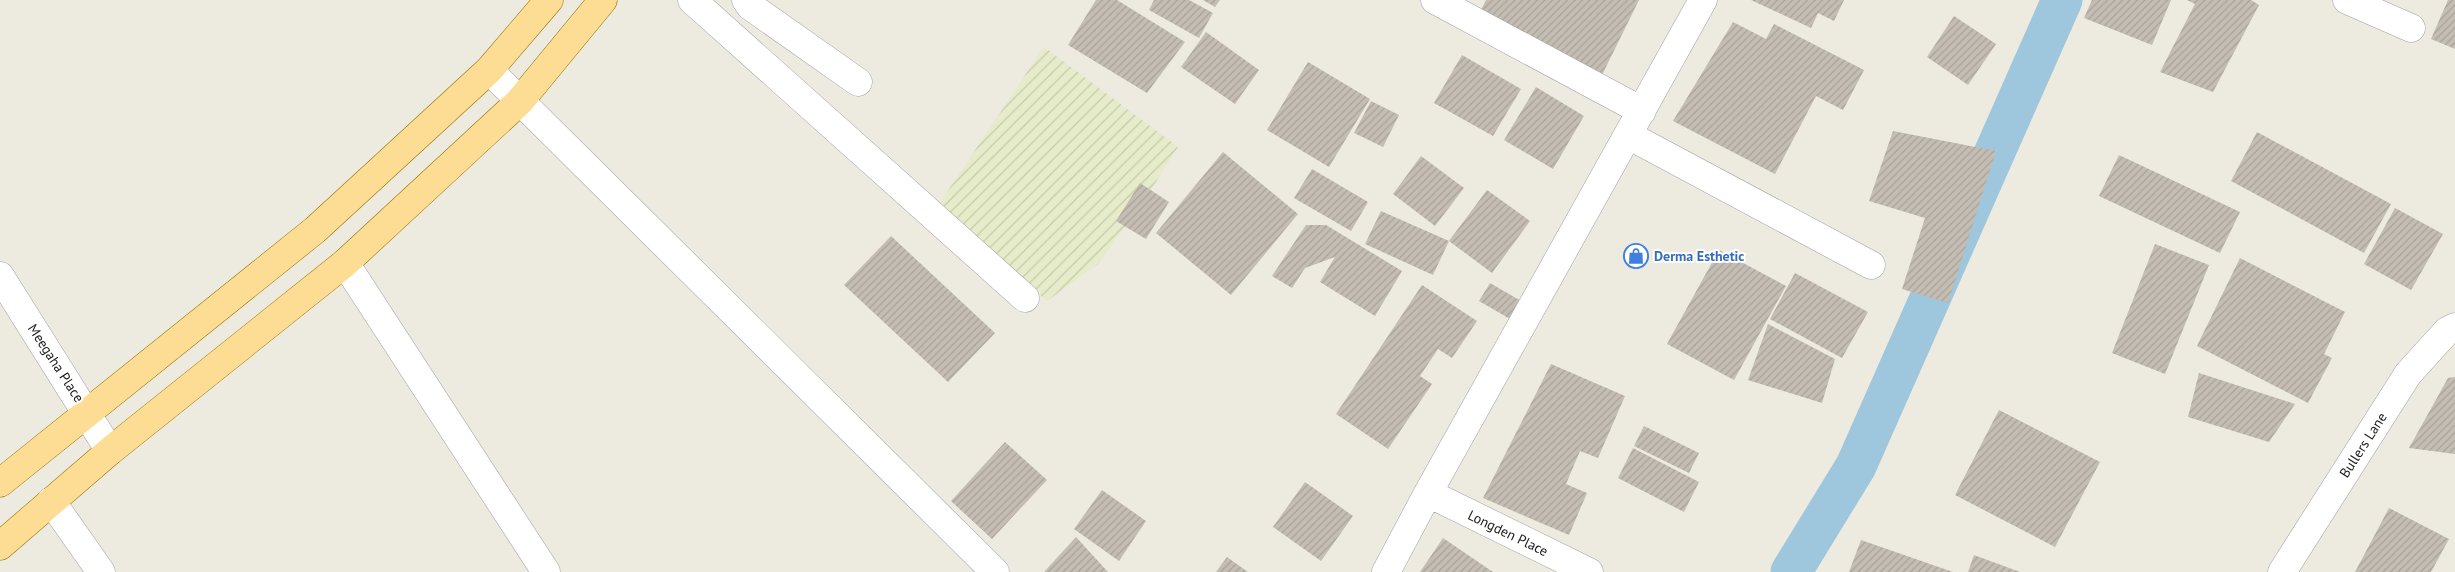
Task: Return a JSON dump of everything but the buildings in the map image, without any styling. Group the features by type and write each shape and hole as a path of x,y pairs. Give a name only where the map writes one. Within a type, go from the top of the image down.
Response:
{"main road":[{"path":"0,483 86,412 315,230 488,70 549,0"},
{"path":"0,546 110,451 345,263 519,102 603,0"}],"street":[{"path":"692,0 1025,298"},
{"path":"746,0 750,6 858,82"},
{"path":"1435,0 1642,111"},
{"path":"1386,572 1428,493 1703,0"},
{"path":"2347,0 2411,28"},
{"path":"488,70 995,572"},
{"path":"1628,135 1871,266"},
{"path":"345,263 546,572"},
{"name":"Meegaha Place","path":"0,276 110,451"},
{"name":"Bullers Lane","path":"2282,572 2408,374 2447,331 2455,327"},
{"name":"Longden Place","path":"1428,493 1588,572"},
{"path":"51,502 101,572"}],"green space":[{"path":"1044,47 1178,147 1151,190 1098,264 1047,301 937,207"}],"waterway":[{"path":"1791,572 1856,466 2062,0"}],"place":[{"name":"Derma Esthetic","path":"1636,256"}]}
